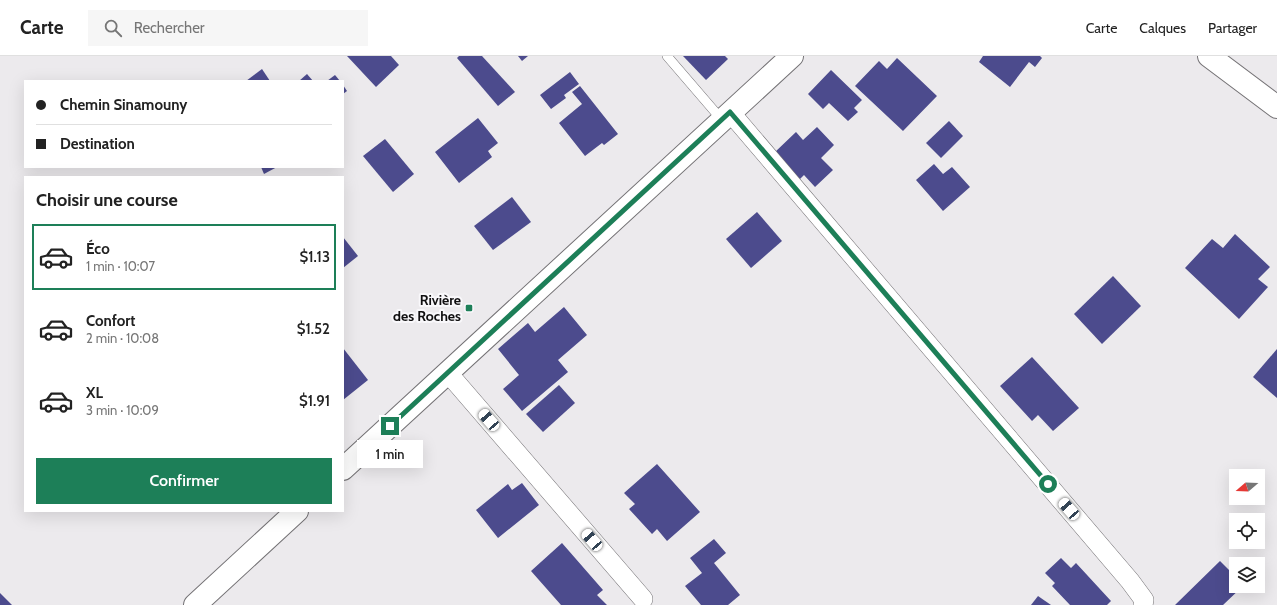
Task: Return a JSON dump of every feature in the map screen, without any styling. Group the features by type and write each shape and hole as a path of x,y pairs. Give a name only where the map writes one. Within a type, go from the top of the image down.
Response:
{"main road":[{"path":"344,468 792,56"},
{"path":"1209,56 1277,107"},
{"path":"195,605 296,512"}],"street":[{"path":"726,116 1130,581 1144,600 1143,605"},
{"path":"448,373 643,599"}],"lane":[{"path":"667,56 726,116"}],"building":[{"path":"347,56 391,56 399,65 376,87"},
{"path":"459,56 482,56 515,92 498,106 457,58"},
{"path":"518,56 528,56 522,61"},
{"path":"683,56 725,56 728,59 706,80"},
{"path":"983,56 1040,56 1042,58 1035,67 1029,62 1010,87 979,62"},
{"path":"897,58 937,96 903,131 855,86 879,61 887,69"},
{"path":"262,69 269,80 247,80"},
{"path":"831,70 862,100 854,108 858,112 848,121 829,103 823,109 808,94"},
{"path":"570,72 579,84 564,95 566,98 551,109 540,95"},
{"path":"307,74 312,80 300,80"},
{"path":"335,75 339,80 328,80"},
{"path":"344,86 347,91 344,93"},
{"path":"580,86 618,134 604,145 602,143 585,156 559,123 582,104 572,92"},
{"path":"478,118 498,143 488,151 492,157 459,183 435,152"},
{"path":"949,121 963,136 941,158 926,143"},
{"path":"817,127 834,145 821,158 833,170 815,187 804,175 800,179 774,153 796,132 803,140"},
{"path":"385,139 414,174 393,192 363,156"},
{"path":"934,164 943,174 952,167 970,187 943,211 916,180"},
{"path":"261,168 275,168 264,174"},
{"path":"512,197 531,222 493,250 474,226"},
{"path":"757,212 782,241 751,268 726,239"},
{"path":"1235,234 1270,267 1258,279 1268,287 1239,319 1185,268 1212,239 1223,248"},
{"path":"344,238 358,256 344,267"},
{"path":"1113,276 1141,306 1102,344 1074,314"},
{"path":"564,307 587,335 558,360 568,372 522,411 503,389 519,375 498,349 528,323 535,332"},
{"path":"344,349 368,380 344,399"},
{"path":"1277,349 1277,398 1253,377"},
{"path":"1032,357 1079,408 1053,431 1038,415 1032,421 1000,386"},
{"path":"559,385 575,403 543,432 526,414"},
{"path":"657,464 700,512 667,541 657,529 652,534 629,509 635,504 624,493"},
{"path":"522,483 539,505 498,538 476,510 508,484 512,490"},
{"path":"714,539 726,553 714,563 740,595 728,605 701,605 685,586 702,573 690,558"},
{"path":"562,543 603,590 597,595 607,605 561,605 531,571"},
{"path":"1061,558 1071,568 1076,563 1111,601 1107,605 1070,605 1052,586 1055,583 1045,573"},
{"path":"1220,561 1229,570 1229,593 1236,593 1223,605 1175,605"},
{"path":"0,593 12,605 0,605"},
{"path":"1038,596 1051,605 1031,605"}],"place":[{"name":"Rivière des Roches","path":"469,308"}],"route":[{"path":"390,426 730,112 1048,484"}]}
